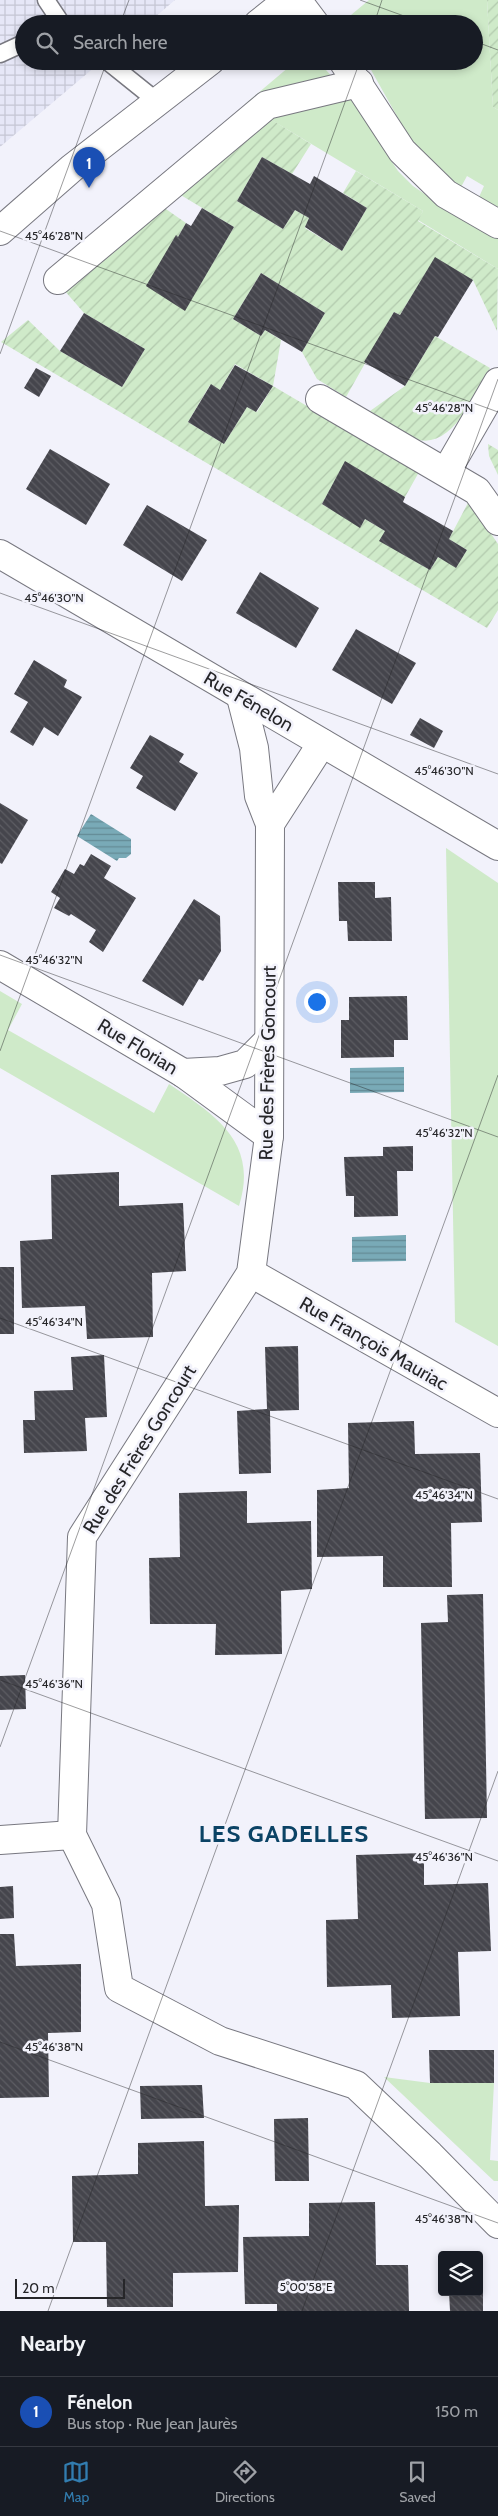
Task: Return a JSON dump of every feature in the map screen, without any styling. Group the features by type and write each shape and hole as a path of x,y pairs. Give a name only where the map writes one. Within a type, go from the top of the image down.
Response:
{"street":[{"path":"269,15 288,0"},
{"path":"296,0 308,15"},
{"path":"0,231 72,168 199,70"},
{"path":"350,70 402,152 446,194 498,224"},
{"path":"58,280 267,105 359,83"},
{"path":"446,472 498,382"},
{"path":"320,399 477,491 498,521"},
{"name":"Rue Fénelon","path":"0,554 498,846"},
{"path":"241,697 254,748 259,796 270,824"},
{"path":"270,824 322,744"},
{"name":"Rue des Frères Goncourt","path":"270,824 270,1136 251,1273 82,1537 72,1835 106,1904 119,1988 220,2041 356,2085 430,2155 498,2224"},
{"name":"Rue Florian","path":"0,965 184,1073 270,1136"},
{"path":"184,1073 220,1072 245,1064 269,1040"},
{"name":"Rue François Mauriac","path":"251,1273 498,1413"},
{"path":"0,1840 72,1835"}],"lane":[{"path":"46,0 56,15"},
{"path":"0,54 15,47"},
{"path":"118,70 158,102"}],"shaded area":[{"path":"0,0 175,0 158,15 15,15 15,70 91,70 0,147"}],"green space":[{"path":"369,0 487,0 493,107 498,110 498,207 479,197 484,186 467,176 461,187 429,164 407,134 371,70 483,70 483,15 351,15"},
{"path":"487,0 498,0 498,110 493,107"},
{"path":"285,70 326,70 356,103 398,171 413,186 498,238 498,269 418,220 423,211 245,104"},
{"path":"267,117 311,144 292,174 262,157 237,201 283,229 295,210 309,218 305,228 342,251 367,208 343,193 356,171 423,211 418,221 498,269 497,331 473,280 435,258 400,315 394,312 346,397 317,379 302,352 325,313 261,273 233,319 261,336 265,330 281,340 273,386 419,472 405,497 345,462 322,504 360,527 365,519 385,531 380,541 430,570 438,557 456,567 467,550 449,539 469,501 498,544 498,610 487,628 1,342 28,320 60,351 122,387 145,349 84,313 64,290 163,207 186,223 178,237 176,236 147,286 185,310 234,227 179,194","holes":["235,364 273,386 257,412 247,407 224,444 188,422 210,385 220,390"]},
{"path":"435,336 490,368 460,419 450,430 439,437 426,441 407,435 370,411 405,386"},
{"path":"488,444 498,450 498,475 489,456"},
{"path":"446,848 498,883 498,1346 455,1322"},
{"path":"0,991 22,1004 8,1030 154,1113 169,1084 217,1119 238,1147 243,1164 244,1184 239,1206 0,1068"},
{"path":"384,2077 430,2083 494,2083 490,2160 498,2161 498,2181 494,2181"}],"water":[{"path":"91,814 131,839 131,854 126,858 119,858 117,861 77,836"},
{"path":"404,1067 404,1092 350,1093 350,1068"},
{"path":"406,1235 406,1261 352,1262 352,1237"}],"building":[{"path":"262,157 310,184 314,176 367,208 342,251 305,227 309,218 295,210 283,229 237,201"},
{"path":"202,208 234,227 185,311 146,286 176,235 178,237 186,223 191,226"},
{"path":"435,257 473,280 438,337 435,336 405,386 364,362 394,312 400,315"},
{"path":"261,273 325,313 302,352 265,330 261,336 233,319"},
{"path":"84,313 145,349 122,387 60,351"},
{"path":"235,365 273,386 256,412 247,407 224,444 188,422 211,384 220,390"},
{"path":"36,368 51,376 39,397 24,388"},
{"path":"50,449 110,484 86,525 26,489"},
{"path":"345,461 405,497 403,502 453,531 449,539 467,550 456,568 438,557 430,570 379,541 385,531 365,519 360,528 322,504"},
{"path":"147,505 207,540 182,581 123,545"},
{"path":"260,572 319,608 296,648 236,613"},
{"path":"356,629 416,663 392,704 332,670"},
{"path":"34,660 67,680 64,687 82,697 58,736 44,727 33,746 10,732 28,702 14,694"},
{"path":"420,718 443,731 434,748 410,735"},
{"path":"150,735 184,754 179,762 198,773 175,811 136,788 143,776 130,768"},
{"path":"0,803 28,820 2,864 0,863"},
{"path":"91,854 111,866 104,878 136,898 103,952 89,942 96,930 71,914 69,916 54,908 60,898 51,892 65,869 74,874 80,864 84,866"},
{"path":"338,882 375,882 375,898 391,897 392,941 348,941 347,921 339,921"},
{"path":"194,899 220,916 221,951 203,981 199,979 183,1006 142,981"},
{"path":"407,996 408,1040 394,1040 394,1057 341,1058 341,1020 349,1020 349,997"},
{"path":"413,1146 413,1171 397,1171 398,1216 354,1217 354,1196 346,1196 344,1157 383,1156 383,1147"},
{"path":"119,1172 119,1206 183,1203 186,1271 152,1273 153,1337 87,1339 85,1306 22,1308 20,1241 52,1239 51,1175"},
{"path":"0,1267 14,1267 14,1334 0,1334"},
{"path":"298,1346 299,1410 270,1411 271,1473 239,1474 237,1411 267,1409 265,1347"},
{"path":"104,1355 107,1417 85,1418 87,1451 24,1453 23,1420 35,1420 34,1391 73,1390 71,1357"},
{"path":"414,1421 415,1454 480,1453 482,1522 451,1523 452,1587 383,1587 383,1556 317,1557 317,1490 349,1488 348,1423"},
{"path":"247,1491 247,1523 311,1521 312,1589 281,1591 282,1654 215,1655 216,1624 150,1624 149,1558 180,1557 179,1493"},
{"path":"483,1594 487,1818 425,1819 421,1623 448,1622 447,1595"},
{"path":"25,1675 26,1709 0,1710 0,1676"},
{"path":"424,1853 424,1885 488,1883 491,1951 458,1952 460,2016 392,2018 391,1985 327,1987 326,1920 358,1919 356,1855"},
{"path":"13,1886 14,1918 0,1919 0,1887"},
{"path":"0,1934 14,1934 16,1966 81,1964 81,2032 48,2033 49,2097 0,2098"},
{"path":"429,2050 494,2050 494,2083 430,2083"},
{"path":"202,2085 204,2118 141,2119 140,2086"},
{"path":"308,2118 309,2181 275,2181 274,2119"},
{"path":"204,2141 205,2206 239,2205 238,2272 173,2273 173,2307 107,2307 106,2242 73,2242 72,2176 138,2174 138,2143"},
{"path":"375,2202 376,2265 408,2265 409,2311 277,2311 277,2304 245,2304 243,2237 309,2236 309,2203"},
{"path":"449,2296 483,2296 483,2311 450,2311"}],"place":[{"name":"Fénelon","path":"89,188"}],"district":[{"name":"LES GADELLES","path":"284,1834"}]}
